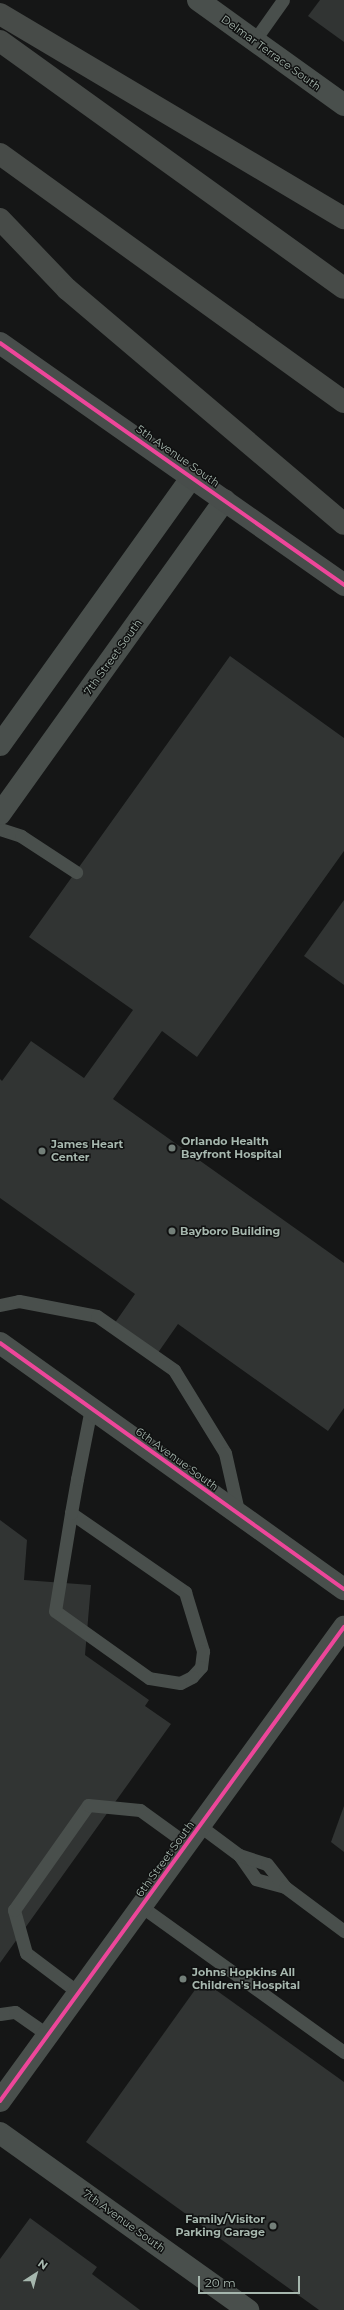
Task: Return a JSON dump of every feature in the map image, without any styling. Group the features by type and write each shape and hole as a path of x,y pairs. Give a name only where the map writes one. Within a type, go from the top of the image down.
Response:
{"highway":[{"path":"0,14 344,218"},
{"path":"0,41 344,288"},
{"path":"0,154 344,402"},
{"path":"0,219 67,289 344,524"}],"main road":[{"name":"5th Avenue South","path":"0,344 225,500 344,585"}],"street":[{"name":"Delmar Terrace South","path":"198,0 344,105"},
{"path":"2,737 192,477"},
{"name":"7th Street South","path":"0,814 225,500"},
{"name":"6th Avenue South","path":"0,1343 344,1589"},
{"name":"6th Street South","path":"0,2102 344,1627"},
{"name":"7th Avenue South","path":"0,2133 248,2310"}],"lane":[{"path":"254,41 283,0"},
{"path":"0,829 21,836 76,872"},
{"path":"0,1305 19,1301 97,1316 174,1370 225,1453 239,1515"},
{"path":"71,1513 185,1592 203,1651 201,1667 192,1677 180,1683 149,1678 54,1612 71,1513 91,1408"},
{"path":"79,1993 26,1952 14,1910 88,1805 140,1810 187,1844"},
{"path":"200,1826 239,1855 256,1879 285,1887"},
{"path":"239,1855 268,1864 285,1887 344,1931"},
{"path":"142,1906 344,2052"},
{"path":"0,2014 15,2012 48,2035"}],"building":[{"path":"320,0 344,0 344,42 308,16"},
{"path":"230,656 344,738 344,851 197,1057 162,1031 113,1099 344,1263 344,1408 328,1431 178,1324 155,1357 112,1327 135,1294 0,1198 0,1079 2,1081 31,1041 84,1078 133,1010 29,937"},
{"path":"344,900 344,985 304,956"},
{"path":"0,1520 27,1540 24,1580 91,1585 85,1655 149,1700 145,1706 171,1724 0,1963"},
{"path":"344,1806 344,1852 331,1842"},
{"name":"Family/Visitor Parking Garage","path":"202,1980 344,2082 344,2310 319,2310 86,2142"},
{"path":"30,2218 97,2267 92,2274 140,2310 0,2310 0,2259"}],"cycle path":[{"path":"0,343 344,585"},
{"path":"0,1343 344,1589"},
{"path":"0,2101 344,1627"}],"place":[{"name":"Orlando Health Bayfront Hospital","path":"172,1148"},
{"name":"James Heart Center","path":"42,1151"},
{"name":"Bayboro Building","path":"172,1231"},
{"name":"Johns Hopkins All Children's Hospital","path":"183,1979"},
{"name":"Family/Visitor Parking Garage","path":"273,2226"}]}
